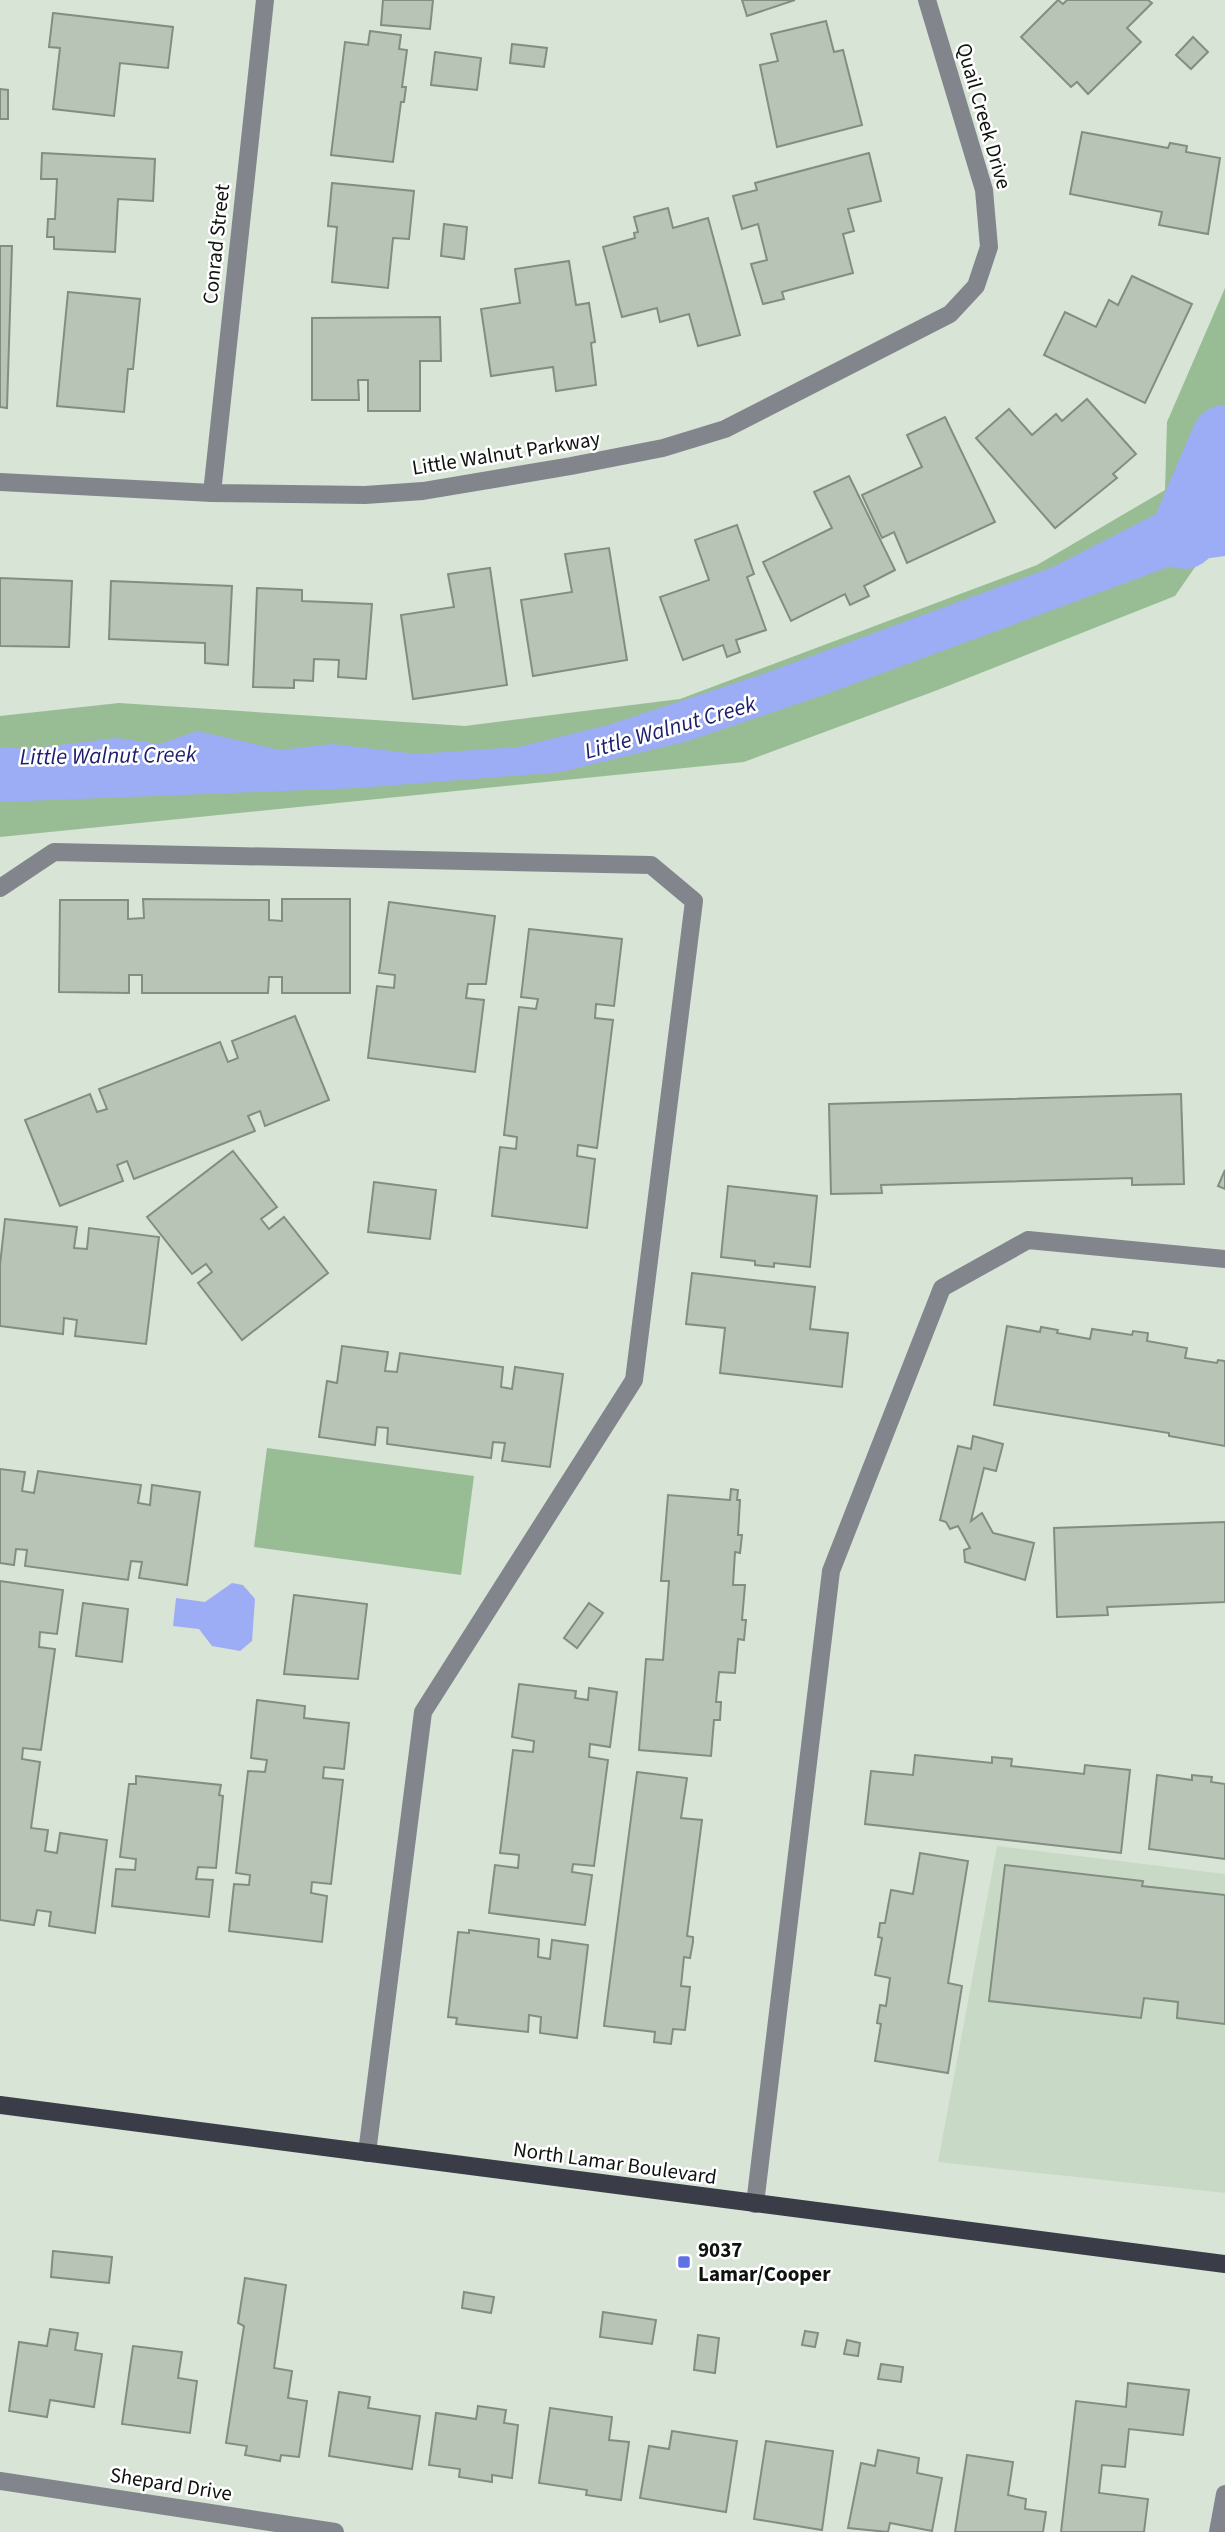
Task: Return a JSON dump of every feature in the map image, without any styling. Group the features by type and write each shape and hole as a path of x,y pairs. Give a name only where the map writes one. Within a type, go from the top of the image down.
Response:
{"main road":[{"name":"North Lamar Boulevard","path":"0,2105 1225,2264"}],"street":[{"name":"Conrad Street","path":"212,493 265,0"},
{"name":"Quail Creek Drive","path":"927,0 984,190 989,247 976,286"},
{"name":"Little Walnut Parkway","path":"0,482 212,493 365,495 423,491 663,449 725,429 950,314 976,286"},
{"path":"0,888 54,852 68,852 651,865 694,901 634,1380 423,1712 367,2153"},
{"path":"755,2204 831,1571 942,1288 1028,1240 1225,1259"},
{"name":"Shepard Drive","path":"0,2481 335,2532"},
{"path":"1218,2532 1225,2494"}],"shaded area":[{"path":"997,1846 1225,1874 1225,2193 938,2162"}],"green space":[{"path":"1225,288 1225,524 1175,596 935,691 744,762 0,837 0,716 119,703 465,726 680,699 1037,565 1165,490 1167,422"},
{"path":"267,1448 474,1476 461,1575 254,1547"}],"water":[{"name":"Little Walnut Creek","path":"1202,510 1225,513 1225,556 1182,562 821,696 688,741 561,772 359,788 0,802 0,747 27,749 116,738 160,744 197,731 280,750 333,744 417,754 518,747 608,725 763,674 1053,567 1156,514"},
{"path":"232,1583 243,1585 255,1599 252,1641 240,1651 212,1646 199,1629 173,1626 176,1598 205,1602"}],"building":[{"path":"383,0 433,0 430,29 381,25"},
{"path":"742,0 795,0 747,16"},
{"path":"1058,0 1063,4 1067,0 1148,0 1152,3 1127,28 1141,42 1088,94 1077,82 1071,87 1021,37"},
{"path":"53,13 173,27 168,68 120,63 114,116 53,109 60,48 49,47"},
{"path":"826,21 834,52 843,50 862,125 777,147 760,65 778,61 771,34"},
{"path":"370,31 401,35 399,49 407,50 402,87 406,87 404,102 401,102 393,162 331,155 345,42 368,45"},
{"path":"1193,37 1208,52 1191,69 1176,55"},
{"path":"512,44 547,48 544,67 510,63"},
{"path":"435,52 481,58 477,90 431,85"},
{"path":"0,89 8,90 8,119 0,119"},
{"path":"1082,132 1168,148 1170,143 1187,146 1186,152 1220,158 1208,234 1159,225 1162,212 1070,194"},
{"path":"42,153 155,159 153,201 118,199 115,252 54,249 54,237 47,237 48,219 55,219 57,179 41,179"},
{"path":"869,153 881,201 848,209 854,231 843,234 853,273 782,292 784,299 763,304 751,264 767,260 758,224 742,229 733,196 757,190 755,183"},
{"path":"332,183 414,191 409,239 393,238 388,288 332,282 337,227 328,226"},
{"path":"668,208 673,228 708,218 740,335 698,346 689,314 660,322 657,308 622,317 603,247 635,238 634,233 638,232 634,217"},
{"path":"444,224 467,227 464,259 441,256"},
{"path":"0,246 12,246 7,408 0,407"},
{"path":"569,261 576,305 589,303 595,342 591,343 596,385 556,391 553,367 491,376 481,309 520,303 515,269"},
{"path":"1132,276 1192,304 1145,403 1044,355 1065,312 1096,327 1109,300 1118,305"},
{"path":"68,292 140,299 133,369 128,369 124,412 57,406"},
{"path":"440,317 441,361 420,361 420,411 368,411 368,380 358,380 359,400 312,400 312,318"},
{"path":"1087,399 1136,454 1113,474 1117,478 1055,528 976,438 1009,409 1032,435 1056,414 1062,421"},
{"path":"945,417 995,522 907,563 894,532 882,538 862,495 922,467 907,435"},
{"path":"849,476 895,570 864,586 869,596 850,605 845,594 791,621 763,562 832,528 814,492"},
{"path":"737,525 754,574 747,577 766,630 736,640 740,652 727,657 723,645 683,660 660,597 709,580 695,540"},
{"path":"609,548 627,660 533,676 521,600 572,592 565,554"},
{"path":"490,568 507,685 413,699 401,615 454,607 448,574"},
{"path":"0,578 72,581 69,647 0,646"},
{"path":"111,581 232,586 228,665 205,663 205,643 109,639"},
{"path":"257,588 302,590 302,601 372,604 366,679 338,677 339,660 314,659 313,681 294,680 294,688 253,687"},
{"path":"143,899 269,900 269,920 282,921 282,899 350,899 350,993 282,993 282,977 269,977 268,993 142,993 142,975 129,975 129,993 59,992 60,900 128,900 128,919 144,918"},
{"path":"389,902 495,916 486,984 468,984 466,998 484,1000 475,1072 368,1058 377,986 394,988 395,975 379,973"},
{"path":"529,929 622,939 614,1006 596,1004 595,1018 613,1020 597,1148 578,1145 577,1156 595,1159 587,1228 492,1216 500,1147 516,1149 517,1137 504,1135 519,1007 536,1009 538,999 521,997"},
{"path":"295,1016 329,1100 265,1126 260,1111 248,1116 255,1131 134,1179 127,1161 117,1165 123,1181 60,1206 25,1120 90,1094 97,1112 107,1109 99,1089 220,1042 228,1062 238,1058 232,1041"},
{"path":"1181,1094 1184,1184 1132,1185 1132,1178 881,1185 882,1193 831,1194 829,1104"},
{"path":"233,1151 277,1207 261,1219 269,1229 284,1217 328,1273 242,1340 198,1283 212,1272 206,1264 192,1274 147,1217"},
{"path":"1225,1170 1225,1189 1218,1186"},
{"path":"374,1182 436,1190 430,1239 368,1232"},
{"path":"728,1186 817,1196 810,1267 774,1263 774,1267 755,1265 755,1261 721,1257"},
{"path":"5,1219 77,1227 74,1248 87,1249 89,1228 159,1237 146,1344 75,1336 77,1320 64,1318 63,1334 0,1326 0,1265"},
{"path":"692,1273 815,1287 810,1329 848,1333 842,1387 720,1373 725,1328 686,1324"},
{"path":"1007,1326 1040,1332 1041,1327 1090,1339 1092,1329 1132,1335 1133,1331 1148,1333 1147,1341 1187,1348 1185,1358 1217,1363 1218,1360 1225,1361 1225,1446 1169,1436 1169,1433 994,1405"},
{"path":"342,1346 388,1352 385,1371 397,1372 400,1353 503,1367 501,1387 512,1389 515,1367 563,1374 550,1467 502,1461 505,1443 493,1442 491,1458 387,1444 388,1428 377,1427 375,1445 319,1437 327,1381 337,1383"},
{"path":"973,1436 1003,1444 996,1471 984,1468 971,1521 982,1513 993,1533 1034,1543 1025,1580 965,1562 964,1550 970,1548 958,1526 950,1529 946,1522 940,1520 958,1446 971,1449"},
{"path":"0,1469 25,1472 22,1491 34,1493 38,1471 141,1485 138,1503 150,1505 152,1485 200,1492 187,1585 139,1578 142,1562 131,1561 128,1580 25,1566 27,1550 16,1549 14,1565 0,1563"},
{"path":"731,1489 738,1490 738,1535 742,1535 740,1553 735,1552 733,1585 745,1585 742,1620 746,1620 744,1640 738,1639 735,1673 719,1672 716,1702 721,1702 720,1720 714,1720 711,1756 639,1750 646,1659 663,1660 669,1581 661,1581 668,1495 730,1500"},
{"path":"1225,1522 1225,1602 1107,1607 1108,1615 1057,1617 1054,1528"},
{"path":"0,1581 63,1590 57,1634 40,1632 39,1647 55,1649 41,1750 23,1748 22,1759 40,1762 31,1828 48,1830 45,1851 57,1853 60,1833 107,1840 95,1933 49,1926 51,1912 37,1910 34,1925 0,1920"},
{"path":"294,1595 367,1604 358,1679 284,1674"},
{"path":"83,1603 128,1609 122,1662 76,1656"},
{"path":"589,1603 603,1613 577,1648 564,1638"},
{"path":"519,1684 576,1691 575,1698 588,1700 589,1688 617,1692 610,1747 590,1744 589,1757 608,1760 594,1866 573,1864 572,1872 592,1875 585,1925 489,1913 495,1865 518,1868 519,1855 500,1853 513,1750 533,1752 534,1741 512,1737"},
{"path":"257,1700 305,1706 304,1718 349,1723 344,1769 324,1767 323,1778 343,1780 331,1884 312,1882 311,1893 327,1896 322,1942 229,1931 234,1884 249,1885 250,1875 236,1873 248,1771 265,1772 267,1760 251,1758"},
{"path":"915,1755 992,1763 992,1757 1012,1759 1011,1766 1084,1774 1085,1765 1130,1770 1121,1853 865,1824 871,1771 913,1775"},
{"path":"637,1772 687,1778 681,1818 702,1820 687,1936 693,1937 693,1942 690,1958 684,1957 681,1986 690,1987 685,2030 673,2029 671,2044 654,2042 655,2032 604,2026"},
{"path":"1157,1775 1192,1780 1192,1775 1212,1777 1211,1782 1225,1784 1225,1859 1149,1849"},
{"path":"136,1776 221,1785 219,1795 223,1796 216,1868 198,1867 196,1879 213,1880 209,1917 112,1906 116,1869 135,1870 136,1859 120,1857 129,1784 136,1784"},
{"path":"920,1853 968,1861 948,1983 962,1986 948,2073 875,2061 881,2024 877,2023 880,2005 886,2006 890,1978 875,1975 882,1938 878,1937 880,1923 885,1923 891,1890 913,1894"},
{"path":"1005,1865 1143,1881 1142,1886 1225,1895 1225,2024 1177,2018 1178,2002 1144,1998 1141,2018 989,2001"},
{"path":"469,1930 539,1939 538,1957 550,1959 552,1940 588,1945 577,2038 540,2033 541,2017 529,2015 528,2032 456,2024 457,2018 448,2017 458,1932 469,1933"},
{"path":"53,2251 112,2257 109,2283 51,2277"},
{"path":"245,2278 286,2285 274,2368 292,2371 288,2398 307,2401 299,2457 281,2455 280,2461 245,2455 247,2446 226,2443 244,2326 238,2323"},
{"path":"464,2292 494,2297 491,2313 462,2308"},
{"path":"603,2312 656,2320 652,2344 600,2337"},
{"path":"50,2329 78,2333 75,2350 102,2354 94,2407 50,2400 47,2417 9,2411 19,2342 47,2346"},
{"path":"805,2331 818,2333 815,2347 802,2345"},
{"path":"698,2335 719,2338 715,2373 694,2370"},
{"path":"847,2340 860,2343 858,2356 844,2354"},
{"path":"133,2346 182,2352 178,2378 197,2381 190,2433 122,2424"},
{"path":"881,2364 903,2367 901,2382 878,2379"},
{"path":"1128,2383 1189,2390 1183,2435 1129,2429 1125,2467 1102,2465 1099,2493 1148,2499 1144,2532 1061,2532 1076,2401 1126,2407"},
{"path":"339,2392 370,2397 368,2408 420,2416 412,2469 329,2456"},
{"path":"478,2406 506,2410 504,2423 518,2425 512,2478 492,2475 492,2482 459,2477 460,2469 429,2465 436,2413 476,2419"},
{"path":"550,2408 612,2417 609,2440 629,2442 621,2500 586,2495 587,2490 539,2483"},
{"path":"672,2431 737,2441 726,2512 640,2498 649,2446 669,2449"},
{"path":"766,2441 833,2451 822,2530 754,2519"},
{"path":"878,2450 919,2458 917,2473 942,2478 932,2531 890,2523 888,2532 848,2528 861,2463 875,2466"},
{"path":"967,2455 1013,2462 1008,2495 1026,2499 1025,2509 1046,2512 1043,2532 955,2532"}],"waterway":[{"path":"1184,535 1225,439"}],"place":[{"name":"9037 Lamar/Cooper","path":"684,2262"}]}
